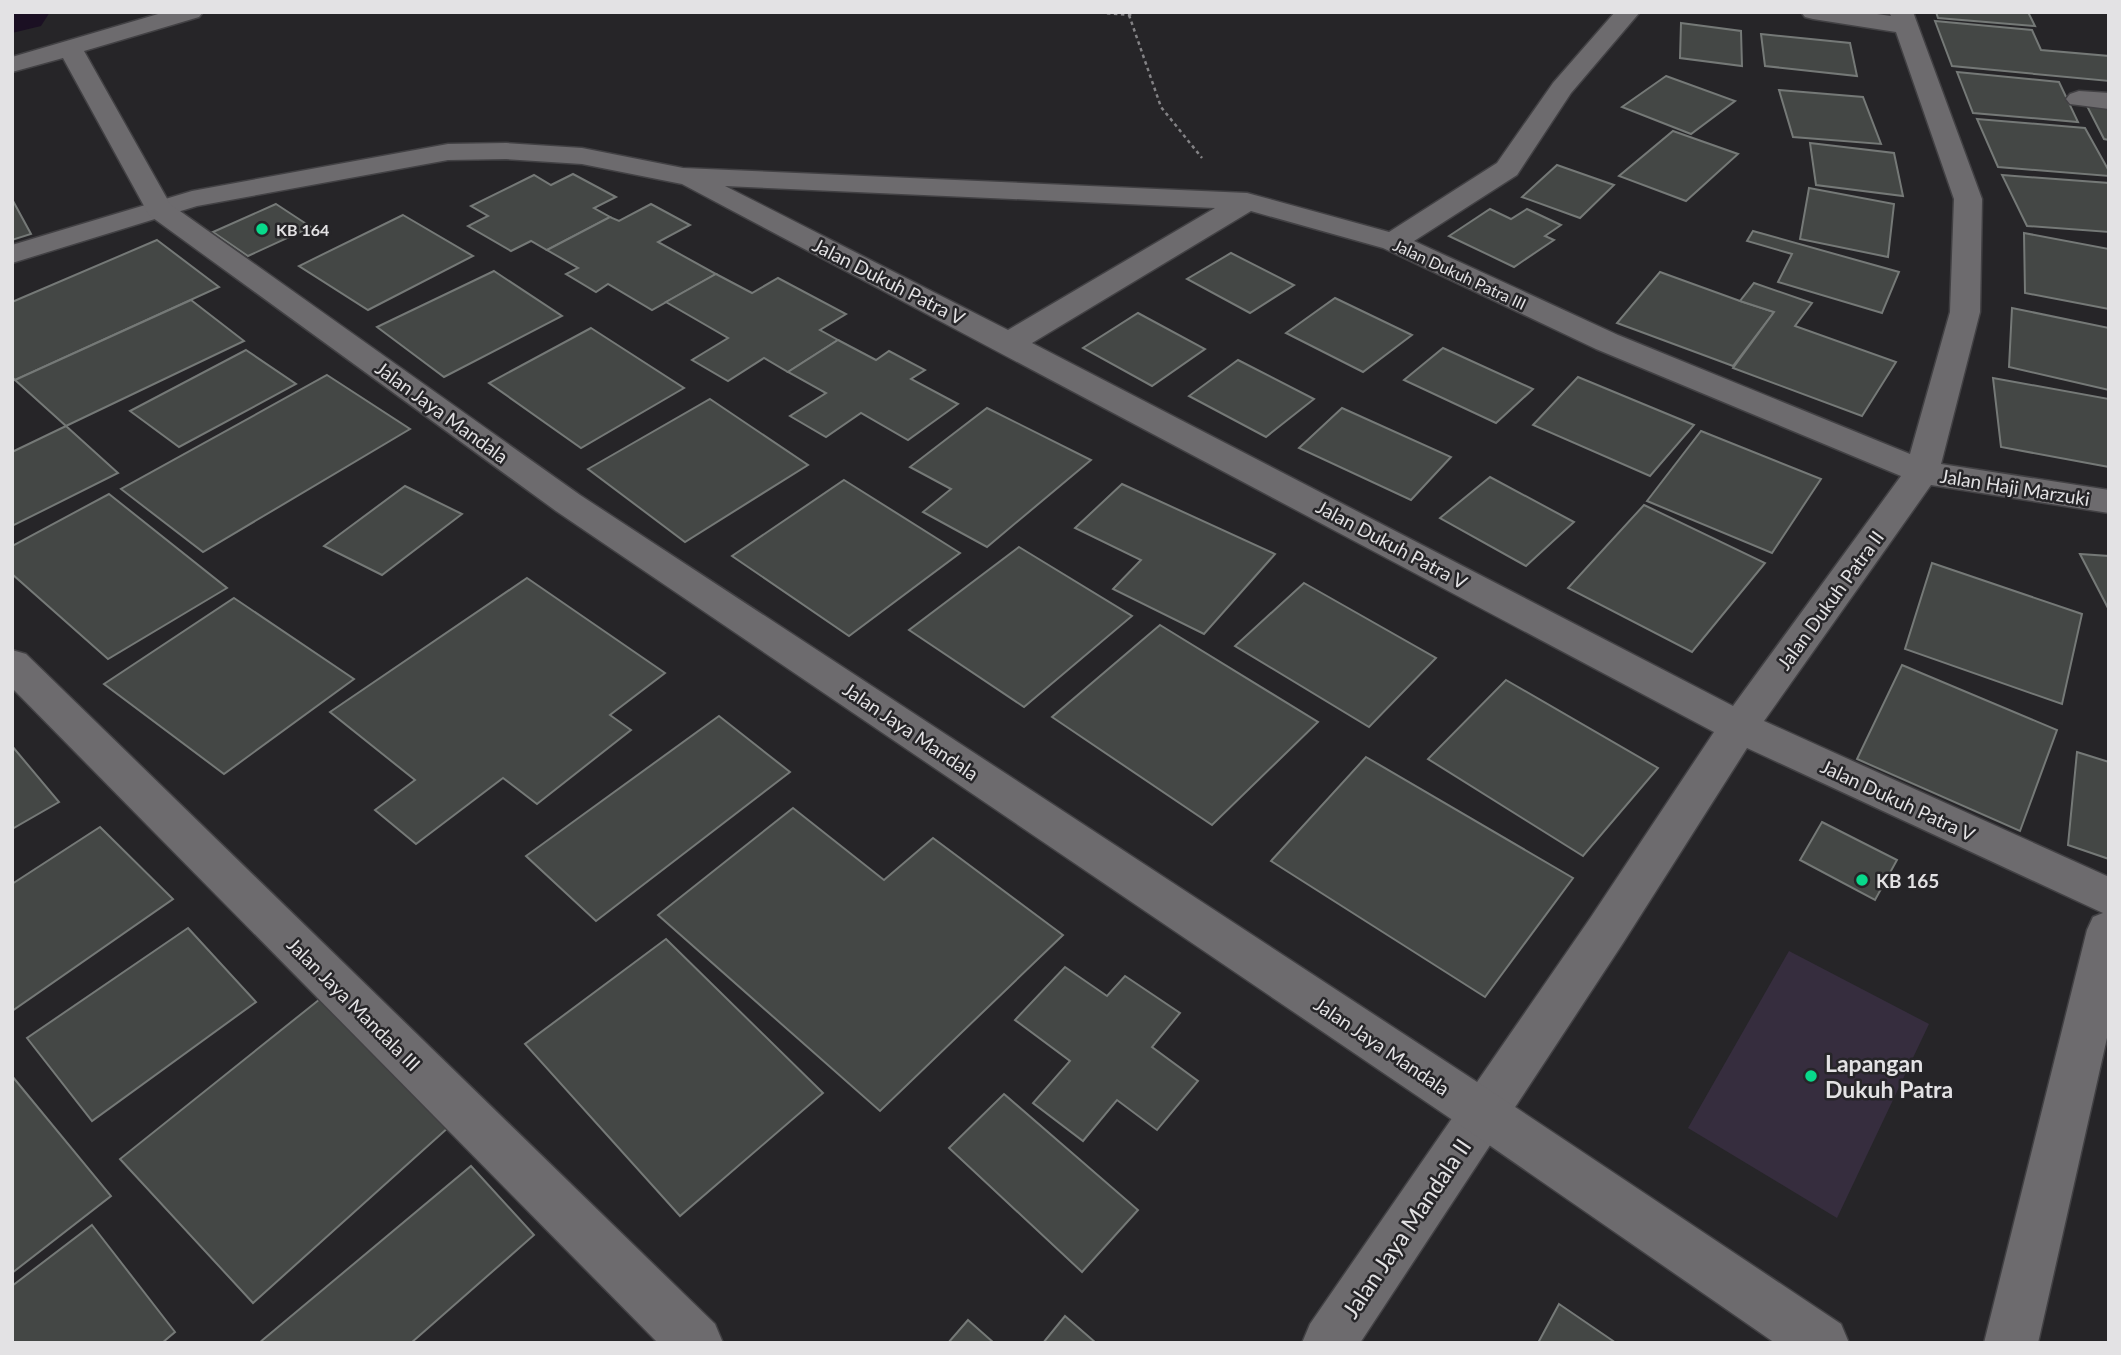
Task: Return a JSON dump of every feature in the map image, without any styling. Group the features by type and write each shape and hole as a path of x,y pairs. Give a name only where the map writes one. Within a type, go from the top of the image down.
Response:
{"street":[{"path":"12,65 71,50 191,12"},
{"path":"1393,242 1507,169 1562,88 1628,12"},
{"name":"Jalan Dukuh Patra II","path":"1483,1113 1739,727 1922,472 1965,312 1968,199 1904,19 1813,12"},
{"name":"Jalan Jaya Mandala","path":"71,50 159,209 568,503 1483,1113 1822,1343"},
{"path":"2079,99 2109,101"},
{"path":"12,254 205,196 448,152 506,151 582,156 683,176"},
{"name":"Jalan Dukuh Patra III","path":"683,176 1247,201 1393,242 1607,342 1922,472"},
{"name":"Jalan Dukuh Patra V","path":"683,176 1009,343 1739,727 2109,897"},
{"path":"1009,343 1247,201"},
{"name":"Jalan Haji Marzuki","path":"1922,472 2109,502"},
{"name":"Jalan Jaya Mandala III","path":"12,664 696,1343"},
{"path":"2011,1343 2109,930"},
{"name":"Jalan Jaya Mandala II","path":"1329,1343 1483,1113"}],"path":[{"path":"1093,12 1129,15 1137,12"},
{"path":"1129,15 1161,107 1201,157 1247,201"}],"shaded area":[{"name":"Lapangan Dukuh Patra","path":"1789,951 1929,1024 1837,1218 1688,1128"}],"building":[{"path":"1936,12 2028,12 2035,26 1938,18"},
{"path":"1935,21 2032,30 2041,50 2109,56 2109,81 1952,66"},
{"path":"1681,23 1741,31 1742,66 1680,58"},
{"path":"1761,34 1850,43 1857,76 1765,66"},
{"path":"1957,72 2059,82 2078,122 1973,113"},
{"path":"1666,76 1735,101 1691,134 1622,107"},
{"path":"1779,90 1863,97 1881,144 1793,137"},
{"path":"2086,104 2109,106 2109,140 2104,139"},
{"path":"1977,119 2085,128 2109,171 2109,176 1998,167"},
{"path":"1673,131 1738,154 1686,201 1619,176"},
{"path":"1810,143 1894,153 1903,196 1816,185"},
{"path":"1557,165 1614,185 1580,218 1522,197"},
{"path":"573,174 616,197 594,208 610,217 547,250 531,241 511,251 468,226 488,216 471,206 534,175 551,185"},
{"path":"2002,175 2109,183 2109,232 2027,226"},
{"path":"1809,188 1894,204 1888,257 1800,239"},
{"path":"12,199 31,234 12,240"},
{"name":"KB 164","path":"276,204 311,227 248,256 213,232"},
{"path":"651,204 690,225 658,242 716,274 652,310 608,284 596,292 566,274 578,268 547,250 610,217 619,221"},
{"path":"1490,209 1511,219 1527,209 1561,225 1545,236 1554,240 1514,267 1449,236"},
{"path":"403,215 473,256 368,310 299,266"},
{"path":"1753,231 1899,272 1882,313 1778,282 1792,254 1747,241"},
{"path":"2024,233 2109,249 2109,309 2025,293"},
{"path":"157,240 219,287 15,380 12,377 12,302"},
{"path":"1231,253 1294,285 1250,313 1187,279"},
{"path":"494,271 562,316 444,377 377,327"},
{"path":"1660,272 1774,312 1733,366 1617,323"},
{"path":"716,274 752,293 778,278 846,314 820,330 838,340 788,372 764,358 728,381 692,360 728,338 666,302"},
{"path":"1754,283 1812,303 1795,326 1896,362 1862,416 1733,368 1774,312 1740,301"},
{"path":"1335,298 1412,335 1363,372 1286,333"},
{"path":"191,300 244,341 66,426 15,380"},
{"path":"2012,308 2109,328 2109,390 2009,367"},
{"path":"1138,313 1205,349 1152,386 1083,348"},
{"path":"591,328 684,388 581,448 489,383"},
{"path":"838,340 876,360 889,351 925,370 911,379 958,404 908,440 861,413 826,437 790,416 826,393 788,372"},
{"path":"1443,348 1533,389 1496,423 1404,380"},
{"path":"246,350 296,384 179,447 130,411"},
{"path":"1238,360 1314,399 1266,437 1189,396"},
{"path":"327,375 410,429 203,552 121,489"},
{"path":"1578,377 1694,425 1650,476 1533,425"},
{"path":"1993,378 2109,399 2109,467 2001,447"},
{"path":"710,399 808,465 685,542 588,469"},
{"path":"987,408 1091,460 987,547 923,512 951,489 910,467"},
{"path":"1342,408 1451,457 1411,500 1299,448"},
{"path":"66,426 118,473 12,526 12,452"},
{"path":"1701,431 1821,479 1772,553 1647,501"},
{"path":"1490,477 1574,522 1526,566 1440,518"},
{"path":"844,480 960,553 849,636 732,556"},
{"path":"1122,484 1275,554 1204,634 1113,589 1141,560 1075,528"},
{"path":"405,486 462,514 382,575 324,546"},
{"path":"109,494 227,588 108,659 12,574 12,546"},
{"path":"1644,505 1765,563 1692,652 1568,588"},
{"path":"1019,547 1132,616 1024,707 909,630"},
{"path":"2080,554 2109,556 2109,610"},
{"path":"1932,563 2082,614 2062,704 1905,649"},
{"path":"527,578 665,673 610,715 631,730 537,804 503,778 416,844 375,810 415,780 330,712"},
{"path":"1304,583 1436,658 1369,727 1235,646"},
{"path":"234,598 354,679 224,774 104,684"},
{"path":"1160,625 1318,722 1212,825 1052,717"},
{"path":"1902,665 2057,730 2020,831 1857,759"},
{"path":"1506,680 1658,768 1583,856 1428,759"},
{"path":"719,716 790,772 596,921 526,856"},
{"path":"12,746 59,802 12,829"},
{"path":"2077,752 2109,762 2109,859 2068,845"},
{"path":"1366,757 1573,878 1485,997 1271,861"},
{"path":"793,808 884,880 933,838 1063,935 880,1111 658,915"},
{"name":"KB 165","path":"1822,822 1897,860 1875,900 1800,860"},
{"path":"100,827 173,899 12,1011 12,884"},
{"path":"188,928 256,1002 92,1121 27,1038"},
{"path":"666,939 823,1093 680,1216 525,1044"},
{"path":"1065,967 1107,996 1125,976 1180,1013 1152,1047 1198,1081 1157,1130 1117,1100 1083,1141 1033,1103 1070,1061 1015,1020"},
{"path":"325,995 460,1117 253,1303 120,1159"},
{"path":"12,1076 111,1196 12,1273"},
{"path":"1004,1094 1138,1210 1082,1272 949,1148"},
{"path":"471,1166 534,1235 411,1343 259,1343"},
{"path":"92,1225 175,1332 162,1343 12,1343 12,1286"},
{"path":"1559,1304 1616,1343 1538,1343"},
{"path":"1065,1316 1096,1343 1043,1343"},
{"path":"968,1320 994,1343 948,1343"}],"waterway":[{"path":"12,14 18,12"}],"place":[{"name":"KB 164","path":"262,229"},
{"name":"KB 165","path":"1862,880"},
{"name":"Lapangan Dukuh Patra","path":"1811,1076"}]}
